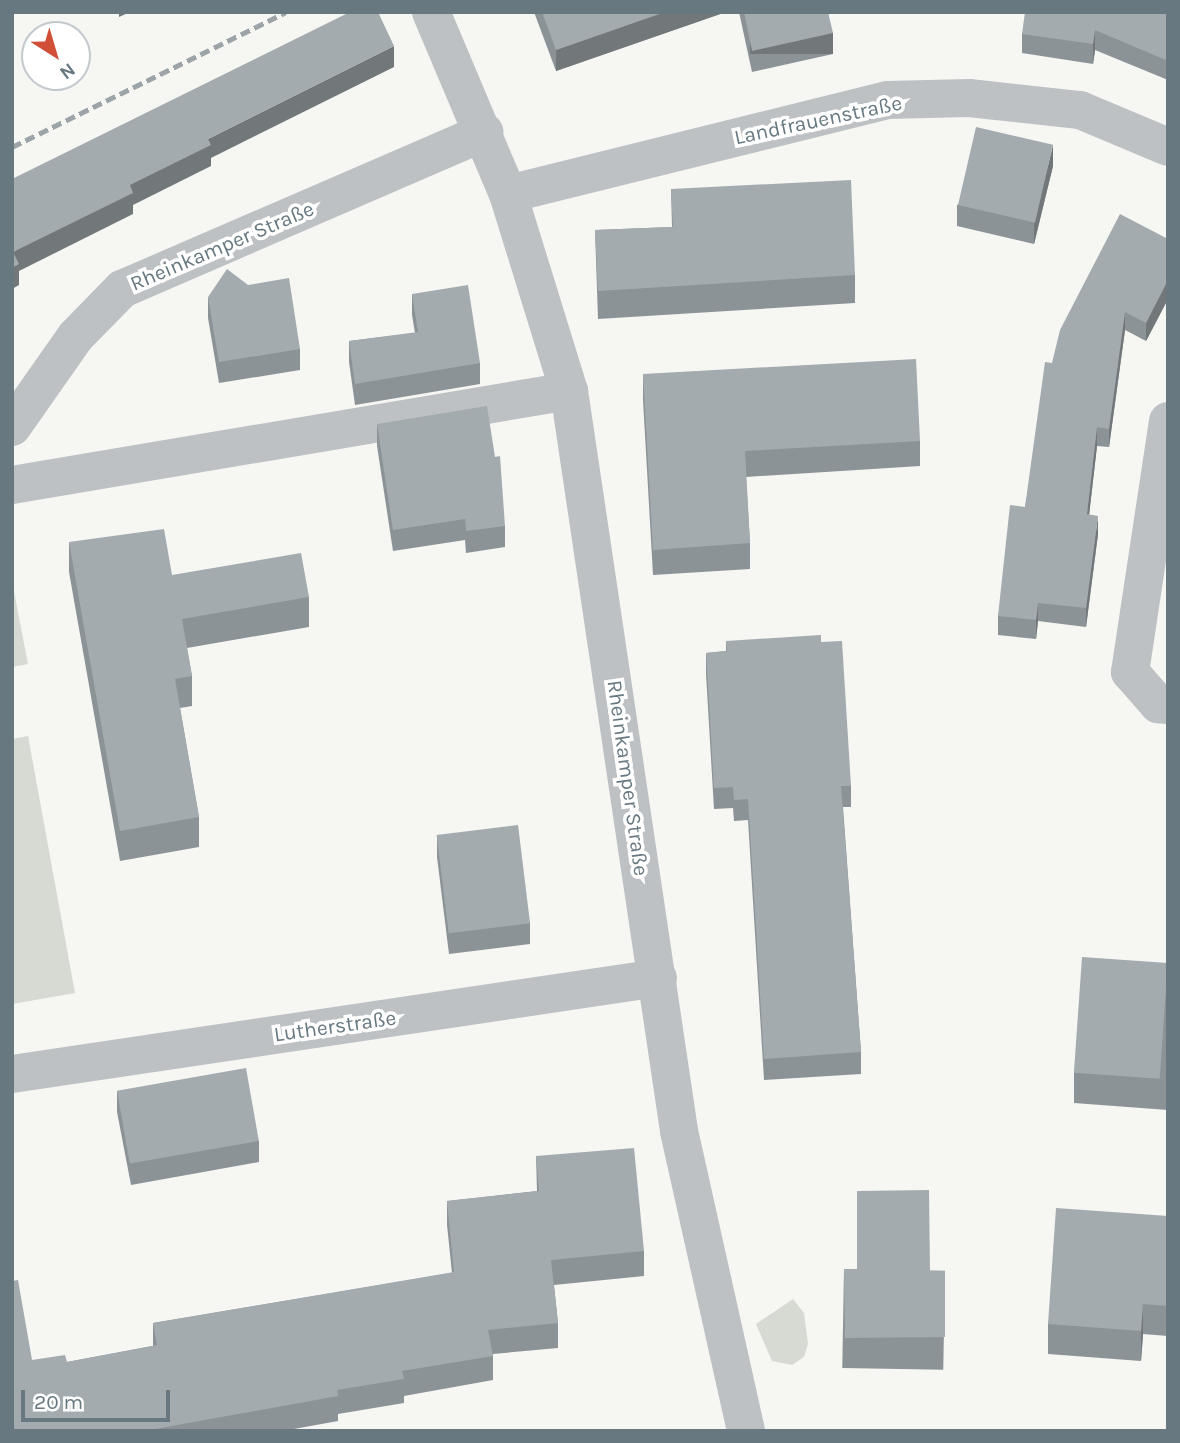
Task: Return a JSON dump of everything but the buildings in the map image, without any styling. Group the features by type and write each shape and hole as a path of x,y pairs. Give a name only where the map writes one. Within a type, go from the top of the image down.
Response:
{"street":[{"name":"Rheinkamper Straße","path":"431,12 485,132 508,194 569,391 679,1131 746,1431"},
{"name":"Landfrauenstraße","path":"508,194 887,100 969,98 1080,110 1168,147"},
{"name":"Rheinkamper Straße","path":"12,428 76,336 122,289 485,132"},
{"path":"12,485 569,391"},
{"path":"1168,421 1130,672 1158,704 1168,705"},
{"name":"Lutherstraße","path":"12,1074 658,978"}],"shaded area":[{"path":"12,581 28,664 12,667"},
{"path":"28,736 75,993 12,1004 12,739"},
{"path":"793,1299 804,1313 808,1344 804,1357 792,1365 772,1361 756,1324"}],"railway":[{"path":"12,147 286,12"}]}
